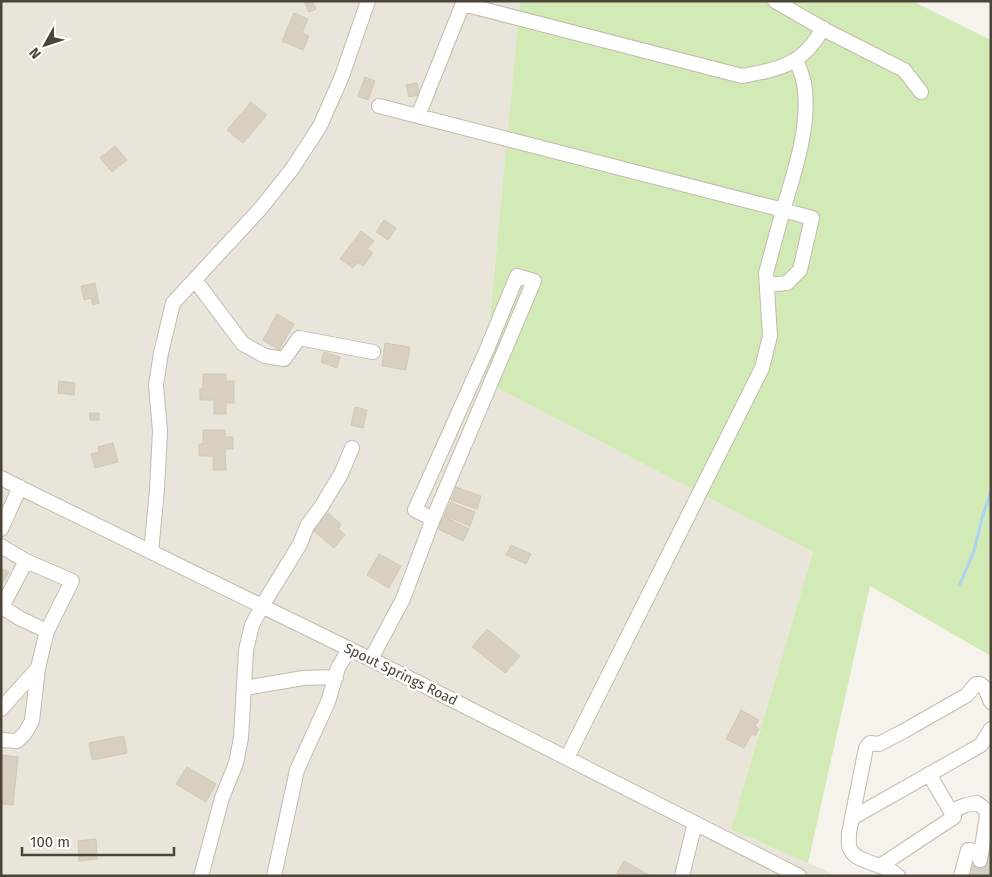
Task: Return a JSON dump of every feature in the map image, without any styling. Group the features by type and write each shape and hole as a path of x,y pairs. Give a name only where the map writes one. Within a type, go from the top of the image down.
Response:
{"street":[{"path":"151,552 160,431 156,385 173,303 261,208 292,169 320,126 342,76 368,1"},
{"path":"775,1 904,70 921,92"},
{"path":"418,116 463,3 742,76 771,70 796,60 816,40 823,28"},
{"path":"567,758 762,368 770,336 766,273 798,158 806,109 804,82 796,60"},
{"path":"379,106 812,218 800,270 788,283 767,284"},
{"path":"371,659 403,599 534,281 517,276 483,358 415,510 434,520"},
{"path":"195,280 243,344 265,356 284,358 299,338 373,352"},
{"path":"201,876 222,798 236,763 241,738 246,650 252,625 300,544 307,526 322,507 341,474 352,448"},
{"name":"Spout Springs Road","path":"1,478 371,659 798,876"},
{"path":"1,528 20,487"},
{"path":"1,546 26,560 72,580 48,631 38,668 32,720 18,741 1,740"},
{"path":"26,560 2,607 48,631"},
{"path":"274,876 297,770 328,702 338,668 349,649"},
{"path":"1,709 38,668"},
{"path":"245,688 303,678 336,677"},
{"path":"898,876 893,871 854,855 849,847 849,833 866,748 870,743 878,744 904,731 967,695 976,684 980,684 985,688 991,702"},
{"path":"852,818 981,745 991,729"},
{"path":"880,866 954,817 929,774"},
{"path":"951,811 977,803 984,809 987,815 980,856 968,850 961,876"},
{"path":"682,876 695,823"}],"shaded area":[{"path":"1,1 520,1 484,381 813,552 731,829 825,870 834,876 1,876"}],"green space":[{"path":"520,1 912,1 991,40 991,656 870,586 808,863 731,829 813,552 484,381"}],"building":[{"path":"304,1 312,1 316,9 309,12"},
{"path":"294,13 308,19 302,33 309,36 303,50 282,41"},
{"path":"365,77 375,81 368,100 358,96"},
{"path":"417,83 419,95 409,97 406,85"},
{"path":"251,102 267,115 243,143 227,130"},
{"path":"115,146 127,160 112,172 100,158"},
{"path":"384,220 396,228 388,240 376,232"},
{"path":"361,231 374,241 367,249 373,253 363,266 358,262 353,268 340,259"},
{"path":"95,283 99,303 93,305 91,298 84,300 81,286"},
{"path":"277,314 294,324 279,350 263,340"},
{"path":"385,343 410,347 406,370 382,366"},
{"path":"324,352 340,357 337,368 321,362"},
{"path":"203,374 226,374 226,381 234,381 234,403 226,403 226,414 214,414 214,400 200,400 200,389 203,389"},
{"path":"59,381 75,383 74,395 58,393"},
{"path":"355,407 367,410 363,428 351,425"},
{"path":"89,413 99,413 99,420 90,420"},
{"path":"203,430 225,430 225,437 233,437 233,449 225,449 226,470 213,470 213,456 199,456 199,444 203,444"},
{"path":"113,443 118,462 95,468 91,454 99,452 98,447"},
{"path":"456,487 481,496 477,509 451,500"},
{"path":"450,502 475,512 470,526 444,515"},
{"path":"319,513 324,518 328,513 341,524 338,529 345,535 334,548 308,526"},
{"path":"444,516 469,529 463,541 438,529"},
{"path":"511,545 531,554 526,564 506,555"},
{"path":"379,554 401,566 389,588 367,575"},
{"path":"1,568 9,572 1,585"},
{"path":"487,629 520,656 505,673 472,647"},
{"path":"741,710 759,720 755,726 759,729 755,736 752,734 744,748 726,739"},
{"path":"124,736 127,753 92,760 89,743"},
{"path":"1,755 18,757 13,805 1,804"},
{"path":"187,767 216,784 206,802 176,784"},
{"path":"991,832 991,876 971,876 975,860"},
{"path":"96,839 97,859 79,861 78,841"},
{"path":"624,861 651,876 623,876 617,873"}],"waterway":[{"path":"960,584 974,551 991,492"}],"tunnel":[{"path":"977,876 980,860"}]}
